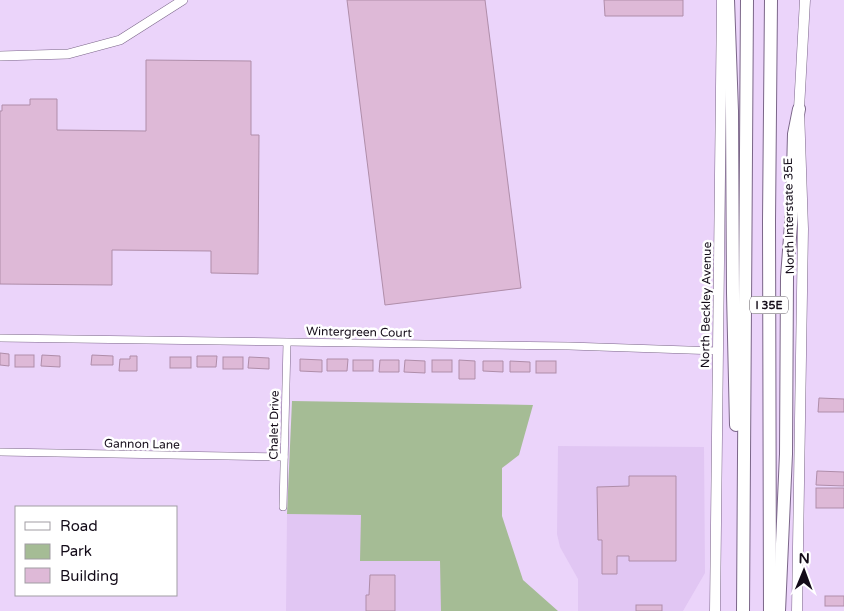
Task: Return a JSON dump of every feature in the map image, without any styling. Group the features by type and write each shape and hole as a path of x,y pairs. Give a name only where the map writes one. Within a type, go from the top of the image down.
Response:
{"highway":[{"path":"728,0 732,111 736,481 743,576"},
{"name":"I 35E","path":"743,611 747,0"},
{"name":"I 35E","path":"770,611 769,221 772,0"},
{"path":"779,611 780,550 785,483 787,277 793,194 794,134 800,109"}],"main road":[{"name":"North Beckley Avenue","path":"715,611 722,0"},
{"name":"North Interstate 35E","path":"797,611 803,229 800,109 805,0"}],"street":[{"path":"0,56 68,54 120,40 183,0"},
{"name":"Wintergreen Court","path":"0,338 569,346 718,351"},
{"name":"Chalet Drive","path":"283,507 287,342"},
{"name":"Gannon Lane","path":"0,452 284,457"}],"shaded area":[{"path":"558,446 704,447 705,573 683,611 578,611 578,579 560,547 557,534"},
{"path":"287,514 361,515 361,561 441,561 441,611 286,611"}],"green space":[{"path":"292,401 533,405 519,455 502,468 502,516 523,580 558,611 441,611 440,561 360,561 361,515 287,514"}],"building":[{"path":"347,0 485,0 521,288 385,305"},
{"path":"604,0 683,0 683,16 605,16"},
{"path":"146,60 251,61 251,135 259,135 258,274 211,273 211,251 112,250 112,285 0,284 0,111 2,111 2,105 30,105 30,99 57,99 57,130 146,131"},
{"path":"0,353 9,354 9,366 0,365"},
{"path":"15,355 34,355 34,367 15,367"},
{"path":"42,355 60,356 60,367 41,366"},
{"path":"92,355 113,356 113,365 91,365"},
{"path":"130,356 137,356 137,371 119,371 120,359 130,359"},
{"path":"197,356 217,356 216,367 197,367"},
{"path":"170,357 191,357 191,368 170,368"},
{"path":"223,357 243,357 243,369 223,369"},
{"path":"249,357 269,358 269,369 248,368"},
{"path":"300,359 322,360 322,372 300,371"},
{"path":"327,359 348,359 347,371 327,371"},
{"path":"353,360 373,360 373,371 353,371"},
{"path":"380,360 399,360 399,372 379,372"},
{"path":"405,360 425,361 425,373 404,372"},
{"path":"432,360 452,360 452,372 432,372"},
{"path":"459,360 475,361 475,379 459,379"},
{"path":"483,361 503,361 503,372 483,371"},
{"path":"510,361 530,362 530,372 510,372"},
{"path":"536,361 556,361 556,373 536,373"},
{"path":"819,398 844,399 844,412 818,412"},
{"path":"817,471 844,472 844,486 816,485"},
{"path":"629,476 676,476 676,561 629,561 629,556 617,556 617,574 602,574 602,540 598,540 597,487 629,486"},
{"path":"816,488 844,488 844,508 816,508"},
{"path":"370,575 395,575 395,611 366,611 366,595 369,595"},
{"path":"825,596 844,596 844,606 825,606"},
{"path":"636,605 662,605 662,611 636,611"}]}
